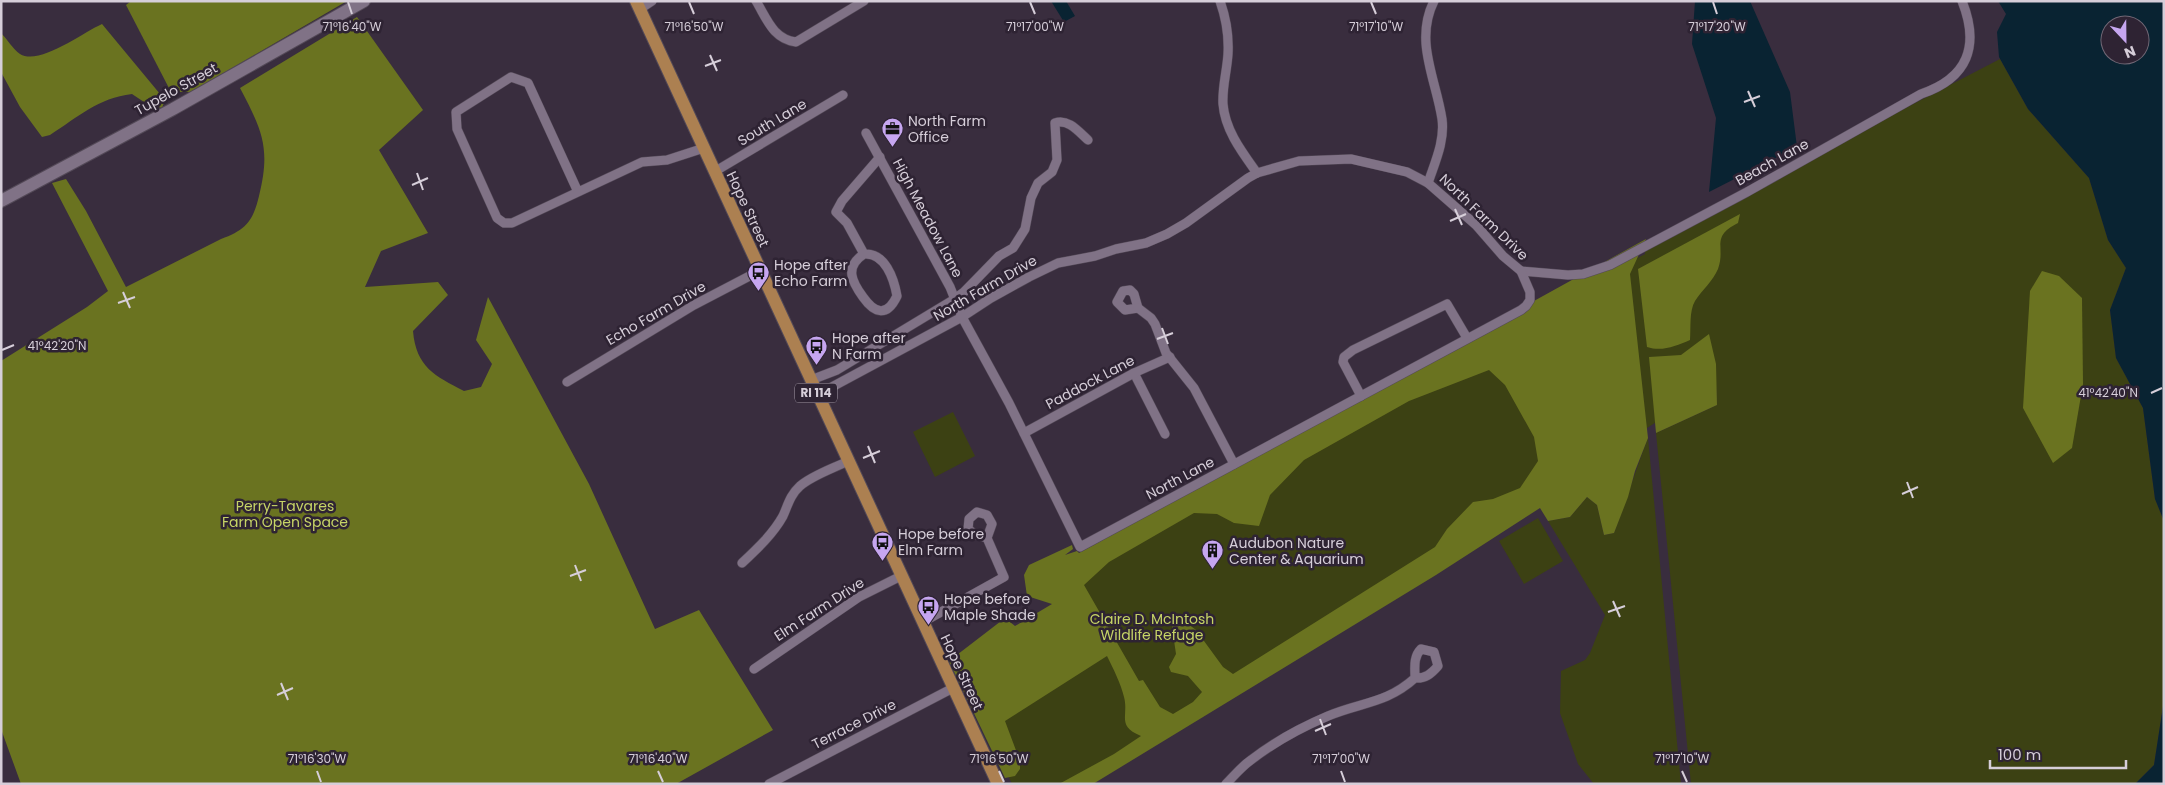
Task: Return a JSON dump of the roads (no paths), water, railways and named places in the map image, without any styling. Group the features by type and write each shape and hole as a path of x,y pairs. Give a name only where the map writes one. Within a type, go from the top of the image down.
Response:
{"main road":[{"name":"Tupelo Street","path":"1,202 173,109 364,1"},
{"name":"Hope Street","path":"638,5 998,784"}],"street":[{"path":"638,5 652,1"},
{"path":"756,1 774,32 784,39 796,42 864,1"},
{"path":"1220,1 1228,33 1228,54 1223,88 1226,117 1236,144 1256,173"},
{"path":"1428,183 1441,145 1442,133 1442,119 1429,68 1426,44 1427,26 1434,1"},
{"name":"Beach Lane","path":"1521,271 1568,275 1583,274 1610,265 1747,192 1921,94 1943,84 1961,70 1968,56 1970,30 1962,1"},
{"path":"578,192 528,83 511,77 456,112 457,129 498,218 504,222 512,223 642,162 667,160 704,148"},
{"name":"South Lane","path":"714,172 843,95"},
{"name":"North Farm Drive","path":"811,380 838,370 964,292 1000,256 1013,248 1025,229 1031,198 1038,183 1052,172 1057,160 1057,123 1067,123 1088,140"},
{"name":"High Meadow Lane","path":"866,133 950,287 953,300 962,317"},
{"path":"864,254 847,223 836,212 842,201 880,157"},
{"name":"North Farm Drive","path":"818,395 962,317 1006,289 1058,263 1155,240 1186,224 1232,188 1256,173 1299,161 1351,159 1407,172 1428,183 1476,224 1503,256 1521,271 1530,292 1530,300 1521,310"},
{"path":"864,254 878,256 895,285 897,296 892,305 885,310 876,311 870,308 853,281 852,272 854,264 864,254"},
{"name":"Echo Farm Drive","path":"567,382 694,305 760,270"},
{"path":"1360,396 1343,362 1344,357 1353,350 1447,304 1467,338"},
{"path":"1138,308 1151,318 1155,324 1166,353 1194,388 1234,464"},
{"name":"North Lane","path":"962,317 1024,433 1080,547 1521,310"},
{"name":"Paddock Lane","path":"1024,433 1134,373 1170,357"},
{"path":"1134,373 1165,434"},
{"path":"742,563 761,545 782,516 790,497 800,486 848,461"},
{"path":"923,622 1004,577 987,538"},
{"name":"Elm Farm Drive","path":"754,669 858,597 901,576"},
{"path":"1229,781 1250,760 1302,729 1329,716 1386,698 1401,690 1415,678"},
{"name":"Terrace Drive","path":"769,784 953,688"}],"water":[{"path":"1051,1 1066,1 1075,16 1064,22"},
{"path":"1695,1 1750,1 1790,92 1797,147 1709,192 1716,118 1692,44"},
{"path":"1998,1 2164,1 2164,521 2155,499 2143,408 2116,358 2110,310 2126,268 2108,240 2089,178 2028,109 1999,57 1997,32 2006,14"},
{"path":"2164,700 2164,784 2135,784 2154,765"}],"place":[{"name":"North Farm Office","path":"892,148"},
{"name":"Hope after Echo Farm","path":"758,292"},
{"name":"Hope after N Farm","path":"816,365"},
{"name":"Hope before Elm Farm","path":"882,561"},
{"name":"Audubon Nature Center & Aquarium","path":"1213,570"},
{"name":"Hope before Maple Shade","path":"928,626"}],"park label":[{"name":"Perry-Tavares Farm Open Space","path":"285,514"},
{"name":"Claire D. McIntosh Wildlife Refuge","path":"1152,628"}]}
